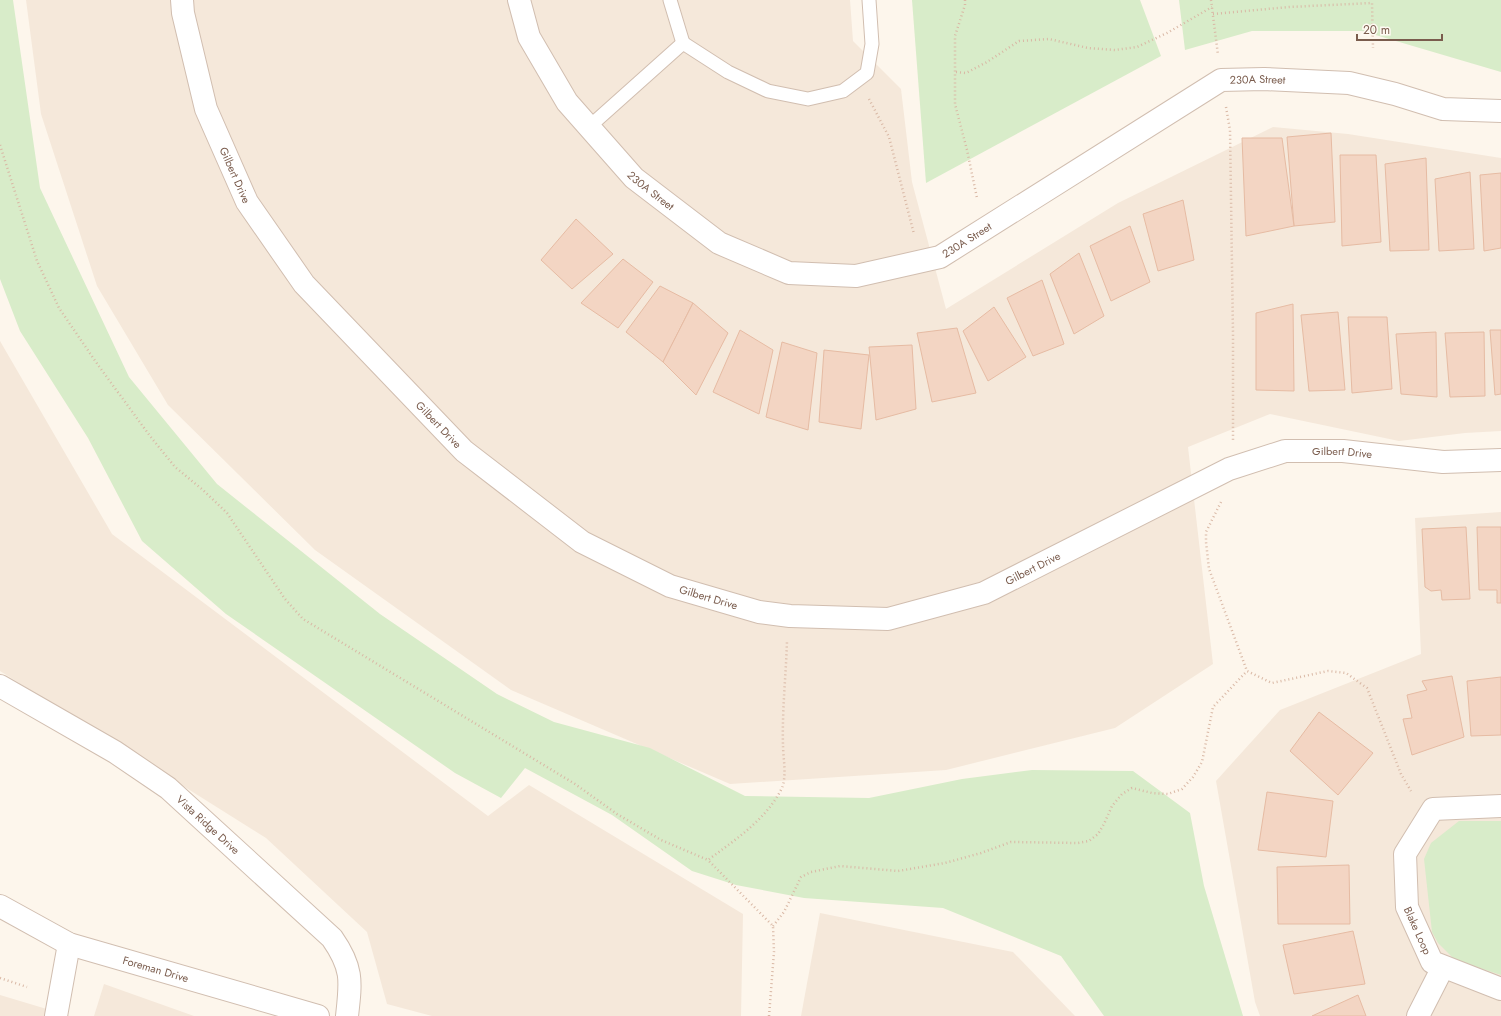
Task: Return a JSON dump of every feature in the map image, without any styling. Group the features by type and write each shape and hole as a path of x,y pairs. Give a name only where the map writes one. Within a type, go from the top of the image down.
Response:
{"street":[{"name":"Gilbert Drive","path":"182,0 183,13 206,109 247,202 304,284 464,451 582,542 670,586 759,612 790,616 888,619 984,593 1229,469 1285,451 1343,451 1443,462 1501,460"},
{"name":"230A Street","path":"519,0 529,37 567,102 634,178 719,243 789,273 856,276 940,258 1221,80 1264,79 1349,83 1395,94 1443,109 1501,111"},
{"name":"Vista Ridge Drive","path":"0,686 115,752 168,788 332,938 341,951 348,967 351,983 347,1016"},
{"name":"Blake Loop","path":"1501,806 1433,809 1405,854 1407,907 1432,962 1501,989"},
{"name":"Foreman Drive","path":"0,906 69,944 318,1016"},
{"path":"56,1016 69,944"},
{"path":"1418,1016 1443,967"}],"lane":[{"path":"670,0 683,43 728,72 768,91 808,99 843,91 867,73 872,44 869,0"},
{"path":"589,127 683,43"}],"path":[{"path":"965,0 965,5 955,36 955,104 978,198"},
{"path":"1212,0 1219,60"},
{"path":"1213,14 1372,1 1373,48"},
{"path":"956,72 966,73 987,62 1019,41 1049,39 1088,48 1115,50 1138,47 1212,8"},
{"path":"858,80 889,137 914,234"},
{"path":"1226,107 1230,138 1233,448"},
{"path":"0,146 37,261 59,308 98,365 150,436 175,466 227,512 285,599 303,618 568,780 630,822 660,840 708,860 773,926"},
{"path":"1223,496 1206,532 1207,549 1212,576 1247,671 1272,683 1328,671 1346,674 1367,688 1401,774 1411,791"},
{"path":"708,860 753,826 770,806 782,786 784,773 783,745 788,634"},
{"path":"769,1016 774,952 773,926 784,912 801,877 811,872 840,866 898,870 945,863 981,853 1011,842 1078,843 1089,841 1098,834 1112,806 1122,794 1132,788 1152,793 1168,794 1182,789 1193,777 1202,762 1213,707 1247,671"},
{"path":"0,978 27,987"}],"shaded area":[{"path":"26,0 850,0 853,41 901,89 912,182 946,309 1118,203 1273,127 1348,134 1501,158 1501,431 1465,433 1399,441 1270,414 1188,447 1213,664 1115,728 946,770 730,784 511,690 315,550 168,405 97,286 41,114"},
{"path":"0,341 112,534 488,816 529,785 743,914 741,1016 432,1016 387,1004 367,932 266,838 0,671"},
{"path":"1501,512 1501,1016 1260,1016 1255,1002 1216,781 1280,710 1421,654 1415,518"},
{"path":"820,913 1013,952 1075,1016 801,1016"},
{"path":"104,984 194,1016 94,1016"},
{"path":"0,995 70,1016 0,1016"}],"green space":[{"path":"0,0 13,0 40,188 129,377 217,484 380,614 497,694 554,722 650,748 745,796 869,798 962,779 1032,770 1133,771 1190,813 1204,886 1243,1016 1104,1016 1061,956 943,908 804,898 736,885 692,871 612,815 525,768 501,798 455,773 226,614 142,541 88,438 20,331 0,279"},
{"path":"912,0 1140,0 1161,56 926,183"},
{"path":"1179,0 1501,0 1501,72 1362,31 1252,31 1185,50"},
{"path":"1459,821 1501,821 1501,975 1455,960 1438,943 1432,932 1424,859 1431,843"}],"building":[{"path":"1331,133 1335,222 1294,226 1287,137"},
{"path":"1242,138 1282,138 1294,226 1246,236"},
{"path":"1340,155 1376,155 1381,242 1342,246"},
{"path":"1426,158 1429,250 1390,251 1385,164"},
{"path":"1470,172 1474,249 1439,251 1435,179"},
{"path":"1501,173 1501,248 1484,251 1480,175"},
{"path":"1183,200 1194,260 1158,271 1143,214"},
{"path":"576,219 613,254 572,289 541,260"},
{"path":"1130,226 1150,282 1111,301 1090,246"},
{"path":"1079,253 1104,316 1074,334 1050,274"},
{"path":"623,259 653,282 618,328 581,303"},
{"path":"1042,280 1064,344 1033,356 1007,298"},
{"path":"660,286 693,303 663,362 626,332"},
{"path":"693,303 728,333 696,395 663,362"},
{"path":"1293,304 1294,391 1256,390 1256,313"},
{"path":"994,307 1026,357 988,381 963,331"},
{"path":"1338,312 1345,390 1309,391 1301,315"},
{"path":"1348,317 1387,317 1392,389 1352,393"},
{"path":"957,328 976,393 932,402 917,333"},
{"path":"740,330 773,350 759,414 713,392"},
{"path":"1490,330 1501,330 1501,394 1495,395"},
{"path":"1436,332 1437,397 1401,394 1396,334"},
{"path":"1484,332 1485,396 1450,397 1445,333"},
{"path":"782,342 817,353 808,430 766,417"},
{"path":"912,345 916,409 876,420 869,347"},
{"path":"824,350 869,355 861,429 819,422"},
{"path":"1466,527 1470,599 1442,600 1441,590 1431,591 1425,587 1422,529"},
{"path":"1477,527 1501,527 1501,603 1497,603 1497,590 1479,590"},
{"path":"1452,676 1464,737 1412,755 1403,719 1412,718 1407,695 1427,690 1422,681"},
{"path":"1501,677 1501,735 1471,736 1467,681"},
{"path":"1319,712 1373,753 1338,795 1290,751"},
{"path":"1267,792 1333,801 1326,857 1258,850"},
{"path":"1349,865 1350,924 1278,924 1277,867"},
{"path":"1353,931 1365,984 1294,994 1283,945"},
{"path":"1358,995 1366,1016 1312,1016"}]}
